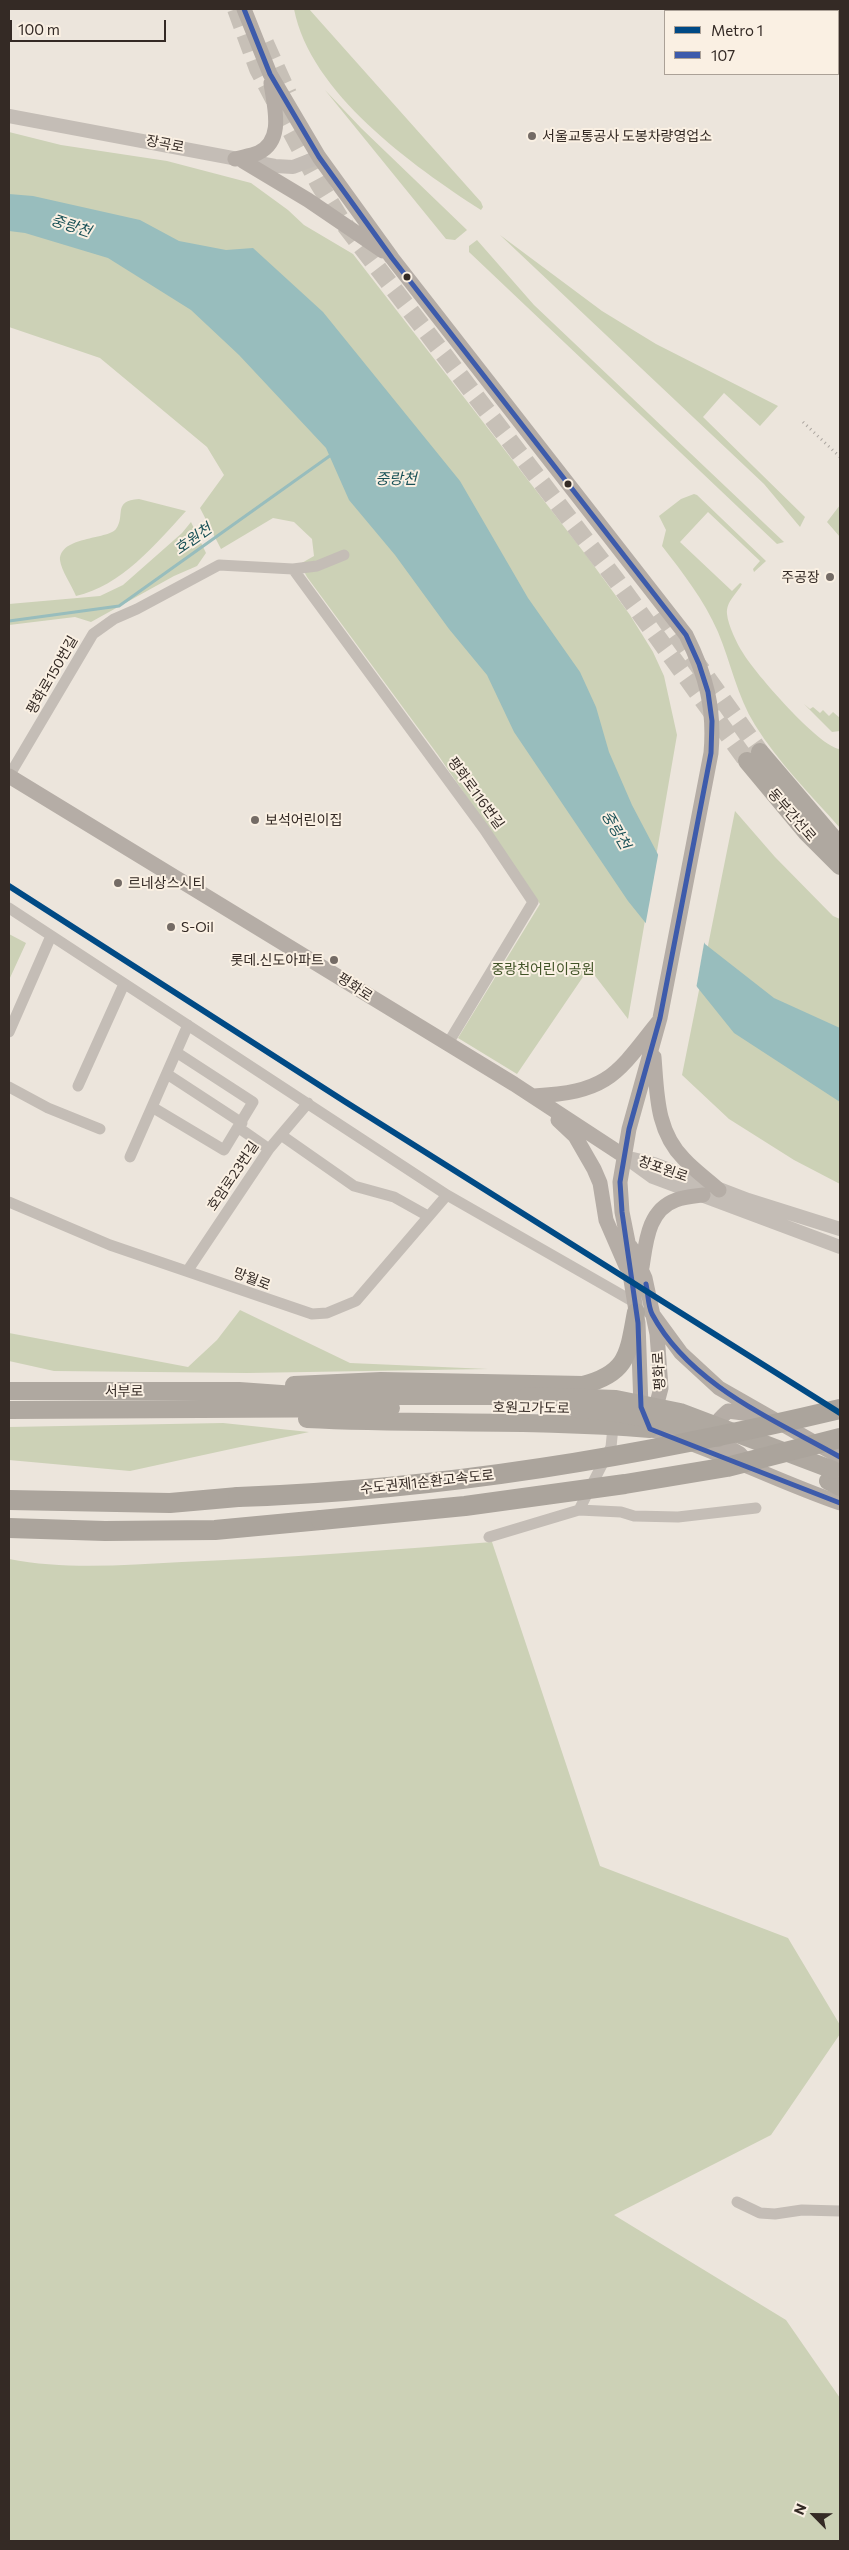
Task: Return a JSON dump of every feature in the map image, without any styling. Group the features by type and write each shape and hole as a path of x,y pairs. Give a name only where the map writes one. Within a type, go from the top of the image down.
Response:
{"highway":[{"name":"동부간선로","path":"840,846 754,756 807,833 840,866"},
{"path":"239,1391 306,1384 381,1381 583,1385 602,1380 623,1364 628,1354 641,1309"},
{"path":"576,1424 586,1420 590,1413 589,1393 583,1385"},
{"name":"서부로","path":"9,1391 239,1391"},
{"name":"호원고가도로","path":"239,1391 309,1396 527,1401 613,1411 657,1420 836,1474"},
{"name":"호원고가도로","path":"209,1410 527,1401"},
{"name":"수도권제1순환고속도로","path":"9,1500 170,1503 350,1491 527,1471 650,1451 840,1409"},
{"name":"서부로","path":"9,1410 209,1410"},
{"path":"209,1410 270,1417 369,1422 544,1422 650,1429"},
{"name":"수도권제1순환고속도로","path":"9,1528 106,1531 215,1530 465,1506 727,1468 840,1438"},
{"path":"9,1493 49,1502"}],"main road":[{"path":"244,9 270,74 319,157 392,258 686,635 707,684 712,733 710,753 660,1018 624,1156"},
{"path":"239,160 258,153 274,136 277,127 270,74"},
{"path":"239,160 308,200 392,258"},
{"name":"평화로","path":"9,776 534,1096 624,1156 620,1182 622,1212 636,1270 641,1309 638,1331 641,1407 650,1429"},
{"path":"534,1096 573,1093 594,1086 614,1075 660,1018"},
{"path":"654,1044 660,1116 666,1136 684,1160 719,1190"},
{"path":"534,1096 574,1136 594,1169 600,1183 606,1220 636,1270"},
{"path":"636,1270 649,1227 658,1214 675,1200 703,1194"},
{"name":"평화로","path":"641,1309 657,1334 660,1396 650,1429"},
{"name":"평화로","path":"641,1309 681,1353 719,1388 770,1417 836,1474"},
{"path":"638,1331 645,1348 650,1348 655,1342 657,1334"},
{"path":"752,1469 740,1454 715,1439 713,1430 717,1421 728,1412 770,1417"},
{"path":"650,1429 676,1437 840,1503"}],"street":[{"name":"장곡로","path":"9,116 108,133 239,160 293,167 319,157"},
{"path":"294,569 317,566 344,555"},
{"name":"평화로150번길","path":"9,776 93,634 114,619 138,609 219,565 294,569"},
{"name":"평화로116번길","path":"294,569 484,829 533,902 447,1044"},
{"path":"9,908 446,1195 641,1309"},
{"path":"9,1032 51,936"},
{"path":"78,1086 124,984"},
{"path":"130,1157 188,1025"},
{"path":"152,1107 224,1150 253,1102 176,1052"},
{"path":"167,1074 269,1149"},
{"path":"9,1087 48,1108 100,1129"},
{"name":"호암로23번길","path":"188,1270 269,1149 308,1103"},
{"path":"281,1135 354,1186 394,1197 428,1216"},
{"name":"창포원로","path":"624,1156 654,1164 719,1190 840,1229"},
{"name":"창포원로","path":"624,1156 652,1177 703,1194 840,1247"},
{"name":"망월로","path":"9,1202 110,1245 188,1270 299,1311 312,1314 327,1313 356,1300 446,1195"},
{"path":"579,1510 611,1447 613,1427"},
{"path":"489,1537 579,1510 622,1512 634,1516 678,1517 756,1508"},
{"path":"737,2202 760,2213 774,2214 802,2210 840,2211"}],"green space":[{"path":"294,9 309,9 481,202 483,207 481,210 425,172 396,149 368,125 342,98 320,70 304,40"},
{"path":"325,90 361,128 467,230 455,240 446,239"},
{"name":"중랑천어린이공원","path":"9,132 61,145 167,161 251,183 288,210 304,225 353,254 586,555 630,615 653,652 664,676 677,735 628,1019 589,968 517,1074 458,1038 540,904 438,755 307,577 300,564 314,556 312,539 294,522 273,518 221,549 200,508 224,475 207,447 100,358 9,327"},
{"path":"500,235 602,311 656,344 778,406 760,426 724,393 703,417 805,517 800,527 764,484"},
{"path":"477,240 534,305 784,542 777,544 469,252 469,246"},
{"path":"694,494 766,561 754,572 753,569 760,561 708,512 680,542 732,591 740,583 742,584 730,601 727,609 731,629 741,649 760,676 788,708 818,736 840,749 840,828 784,765 755,725 743,703 723,644 712,620 693,587 662,546 666,530 659,516 681,499"},
{"path":"139,499 186,511 150,550 123,573 92,591 76,596 61,564 62,552 75,543 111,533 119,524 122,506 131,500"},
{"path":"840,505 840,537 827,522"},
{"path":"191,522 206,553 197,566 174,576 91,622 75,617 9,625 9,604 100,596 123,585 182,533"},
{"path":"804,704 810,709 813,707 820,713 823,710 829,716 833,712 840,718 840,731 832,732"},
{"path":"735,811 775,857 833,916 840,919 840,1184 794,1160 729,1119 682,1075"},
{"path":"9,934 26,943 9,980"},
{"path":"240,1310 350,1363 488,1369 247,1373 54,1371 9,1361 9,1333 188,1367 217,1340"},
{"path":"223,1423 309,1432 130,1471 9,1460 9,1427"},
{"path":"492,1542 600,1866 788,1938 840,2025 840,2034 771,2135 614,2215 786,2320 840,2398 840,2541 9,2541 9,1559 52,1565 117,1565 299,1556"}],"water":[{"name":"중랑천","path":"9,194 33,196 140,220 179,241 226,250 253,248 323,312 460,481 528,598 580,672 596,707 609,752 632,805 705,944 774,998 840,1028 840,1102 734,1033 628,901 514,732 487,675 449,629 395,555 349,500 326,448 239,355 191,310 108,258 25,233 9,231"}],"pier":[{"path":"659,850 705,938 696,989 645,927"}],"waterway":[{"name":"호원천","path":"9,621 119,606 331,455"}],"tunnel":[{"path":"236,9 258,69 319,184 341,220 616,580 747,761"},
{"path":"265,43 288,94"},
{"path":"660,612 760,752"}],"railway":[{"path":"803,422 840,457"}],"metro line":[{"name":"1","path":"9,886 344,1101 840,1413"}],"transit line":[{"name":"107","path":"244,9 270,74 319,157 392,258 686,635 699,664 708,692 712,721 711,753 660,1018 629,1129 620,1182 622,1212 638,1323 641,1407 650,1429 840,1503"},
{"name":"107","path":"646,1284 652,1314 668,1339 688,1361 735,1398 840,1457"}],"place":[{"name":"서울교통공사 도봉차량영업소","path":"532,136"},
{"name":"주공장","path":"830,577"},
{"name":"보석어린이집","path":"255,820"},
{"name":"르네상스시티","path":"118,883"},
{"name":"S-Oil","path":"171,927"},
{"name":"롯데.신도아파트","path":"334,960"}]}
